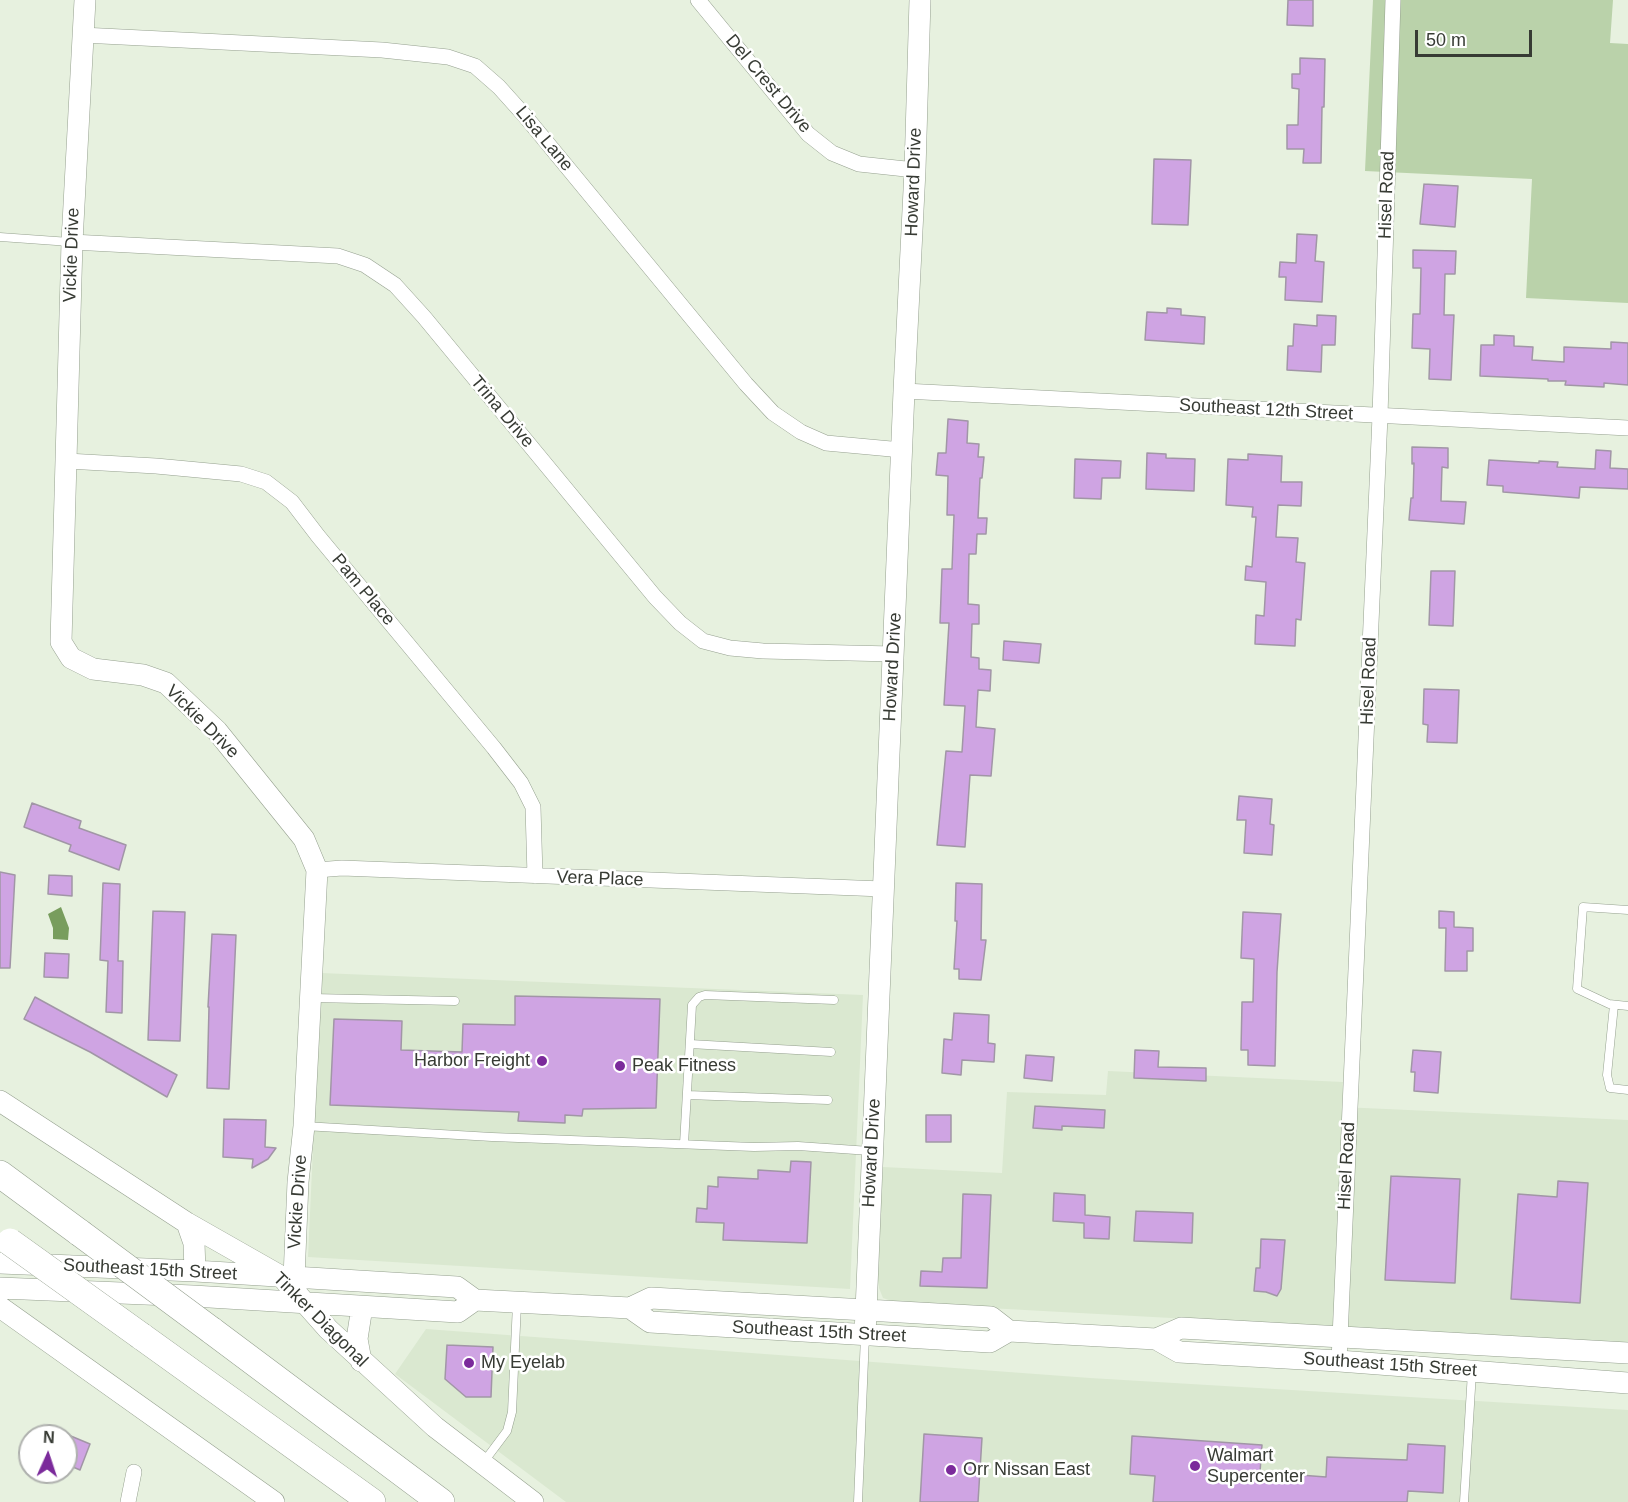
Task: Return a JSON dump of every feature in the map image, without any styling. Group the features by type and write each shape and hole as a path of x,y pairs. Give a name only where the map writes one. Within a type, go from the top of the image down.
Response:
{"highway":[{"path":"0,1174 441,1502"},
{"path":"3,1247 141,1336 372,1502"}],"street":[{"name":"Vickie Drive","path":"85,0 72,242 62,642 71,658 93,669 143,675 166,683 217,731 297,830 304,839 317,870 304,1126 288,1278"},
{"name":"Del Crest Drive","path":"698,0 808,134 832,153 859,164 915,170"},
{"name":"Howard Drive","path":"865,1335 915,170 920,0"},
{"name":"Hisel Road","path":"1339,1361 1380,416 1394,0"},
{"name":"Lisa Lane","path":"82,35 382,50 448,57 475,66 500,87 525,116 738,375 773,413 801,432 826,443 902,450"},
{"name":"Trina Drive","path":"72,242 338,256 365,265 395,285 655,597 680,623 703,641 730,648 763,651 893,654"},
{"name":"Southeast 12th Street","path":"904,391 1628,428"},
{"name":"Pam Place","path":"67,461 241,474 266,482 292,502 521,783 533,807 535,876"},
{"name":"Vera Place","path":"317,870 342,868 883,889"},
{"name":"Tinker Diagonal","path":"0,1101 187,1223 288,1278 316,1318 361,1361 435,1427 534,1502"},
{"path":"187,1223 194,1244 195,1271"},
{"name":"Southeast 15th Street","path":"3,1247 195,1271 457,1287 475,1300 630,1308 651,1298 991,1317 1009,1331"},
{"name":"Southeast 15th Street","path":"0,1288 458,1312 475,1300"},
{"path":"0,1306 52,1346 274,1502"},
{"path":"361,1361 357,1339 362,1307"},
{"name":"Southeast 15th Street","path":"630,1308 650,1323 990,1342 1009,1331 1155,1339 1179,1352 1339,1361 1628,1383"},
{"name":"Southeast 15th Street","path":"1155,1339 1181,1328 1628,1353"},
{"path":"1472,1371 1473,1345"},
{"path":"128,1502 134,1472"}],"lane":[{"path":"0,237 72,242"},
{"path":"1628,910 1583,908 1577,989 1609,1004 1628,1006"},
{"path":"684,1144 692,1005 699,997 705,995 834,1000"},
{"path":"311,998 455,1001"},
{"path":"1614,1005 1607,1075 1610,1088 1628,1090"},
{"path":"690,1044 831,1052"},
{"path":"687,1095 828,1100"},
{"path":"304,1126 492,1137 872,1150"},
{"path":"482,1464 507,1431 512,1412 517,1302"},
{"path":"858,1502 865,1335"},
{"path":"1464,1502 1472,1371"}],"shaded area":[{"path":"1373,0 1613,0 1610,43 1628,44 1628,303 1526,298 1532,179 1365,171"},
{"path":"61,907 69,928 68,940 53,939 53,928 48,914"},
{"path":"321,973 863,995 850,1289 308,1257"},
{"path":"1108,1071 1343,1082 1342,1107 1628,1120 1628,1343 897,1303 883,1298 877,1272 883,1167 1002,1173 1007,1092 1106,1095"},
{"path":"426,1329 1090,1378 1628,1410 1628,1502 566,1502 395,1374"}],"building":[{"path":"1288,0 1313,0 1313,26 1287,25"},
{"path":"1300,58 1325,59 1321,163 1303,163 1304,149 1287,149 1287,125 1298,125 1299,89 1292,88 1292,74 1300,74"},
{"path":"1154,159 1191,160 1188,225 1152,224"},
{"path":"1424,184 1458,186 1455,227 1420,224"},
{"path":"1297,234 1317,235 1315,261 1324,262 1322,302 1285,300 1286,277 1279,277 1280,262 1296,263"},
{"path":"1413,250 1456,251 1455,274 1445,274 1444,315 1454,315 1451,380 1429,379 1430,349 1412,348 1413,314 1420,314 1421,268 1413,268"},
{"path":"1167,308 1181,309 1181,315 1205,317 1204,344 1145,340 1147,312 1167,313"},
{"path":"1317,315 1336,316 1335,345 1322,345 1321,372 1287,370 1288,346 1293,346 1294,324 1317,326"},
{"path":"1494,335 1514,336 1514,346 1533,347 1532,360 1564,362 1564,347 1611,349 1611,342 1628,343 1628,385 1604,383 1604,387 1565,385 1566,381 1548,381 1548,379 1480,376 1481,345 1494,345"},
{"path":"948,419 968,421 967,443 979,444 978,457 984,457 982,478 980,478 978,518 987,518 986,534 977,534 976,554 969,554 968,604 979,605 979,624 972,624 971,657 979,658 979,669 991,670 990,691 978,690 976,727 995,729 991,776 970,775 965,847 937,845 946,751 962,752 965,706 944,705 949,623 940,623 942,569 952,569 954,515 947,515 948,476 936,475 938,453 946,453"},
{"path":"1412,447 1448,448 1448,468 1442,467 1441,501 1466,502 1464,524 1409,520 1411,498 1413,498"},
{"path":"1596,450 1611,451 1610,468 1628,469 1628,489 1580,487 1579,498 1503,492 1503,486 1487,485 1489,460 1558,462 1557,467 1595,469"},
{"path":"1147,453 1166,454 1166,458 1195,459 1194,491 1146,489"},
{"path":"1248,454 1282,456 1281,482 1302,482 1301,506 1278,505 1276,537 1298,538 1296,562 1305,563 1301,620 1296,619 1295,646 1255,644 1256,615 1264,616 1266,582 1245,580 1246,566 1252,567 1256,517 1252,517 1253,507 1226,505 1228,459 1248,460"},
{"path":"1075,459 1121,461 1120,478 1102,478 1101,499 1074,498"},
{"path":"1431,571 1455,571 1453,626 1429,625"},
{"path":"1004,641 1041,644 1039,663 1003,660"},
{"path":"1424,689 1459,690 1457,743 1427,742 1428,725 1423,724"},
{"path":"1239,796 1272,799 1270,824 1274,825 1272,855 1244,853 1246,820 1237,820"},
{"path":"32,803 81,821 79,828 126,845 119,870 69,851 71,845 24,827"},
{"path":"0,872 15,875 10,968 0,968"},
{"path":"49,875 72,876 72,896 48,894"},
{"path":"103,883 120,884 118,961 123,961 122,1013 106,1012 108,961 100,960"},
{"path":"956,883 982,884 981,940 986,940 981,980 959,979 959,969 954,969 957,921 955,921"},
{"path":"153,911 185,912 180,1041 148,1040"},
{"path":"1439,911 1454,912 1454,927 1473,928 1473,951 1467,951 1467,971 1445,971 1446,928 1439,928"},
{"path":"1243,912 1281,914 1275,1066 1248,1065 1248,1050 1241,1050 1242,1002 1253,1002 1254,959 1241,958"},
{"path":"212,934 236,935 229,1089 207,1088"},
{"path":"45,953 69,954 68,978 44,977"},
{"path":"515,996 660,999 656,1108 583,1109 582,1116 565,1115 565,1123 518,1121 519,1112 330,1105 334,1019 402,1021 401,1050 462,1052 463,1024 515,1025"},
{"path":"35,997 177,1075 167,1097 90,1052 24,1019"},
{"path":"954,1013 989,1015 988,1043 995,1044 994,1062 962,1060 961,1075 942,1073 944,1039 952,1040"},
{"path":"1135,1050 1159,1051 1158,1067 1206,1068 1206,1081 1134,1078"},
{"path":"1413,1050 1441,1052 1438,1093 1414,1091 1415,1072 1411,1072"},
{"path":"1026,1055 1054,1057 1052,1081 1024,1078"},
{"path":"1035,1106 1105,1110 1104,1128 1062,1126 1062,1130 1033,1128"},
{"path":"926,1115 951,1115 951,1142 926,1142"},
{"path":"224,1119 266,1120 265,1147 276,1148 268,1159 252,1168 253,1159 223,1157"},
{"path":"791,1161 811,1162 807,1243 723,1240 724,1223 696,1222 697,1208 707,1209 708,1186 718,1187 718,1177 758,1179 758,1170 790,1172"},
{"path":"1391,1176 1460,1179 1455,1283 1385,1280"},
{"path":"1558,1181 1588,1183 1580,1303 1511,1299 1518,1194 1557,1197"},
{"path":"1054,1193 1085,1195 1085,1215 1110,1217 1109,1239 1084,1238 1084,1223 1053,1221"},
{"path":"963,1194 991,1195 987,1288 920,1286 921,1271 942,1272 943,1258 961,1258"},
{"path":"1136,1211 1193,1213 1192,1243 1134,1241"},
{"path":"1261,1239 1285,1240 1281,1289 1277,1296 1254,1291 1256,1268 1260,1268"},
{"name":"My Eyelab","path":"447,1345 493,1347 491,1397 466,1397 445,1379"},
{"name":"Orr Nissan East","path":"924,1434 982,1438 978,1502 920,1502"},
{"name":"Walmart Supercenter","path":"1132,1436 1262,1445 1260,1472 1326,1477 1327,1457 1407,1460 1408,1444 1445,1446 1443,1493 1408,1491 1407,1502 1153,1502 1155,1476 1130,1474"},
{"path":"78,1439 90,1444 80,1470 78,1469"}],"place":[{"name":"Harbor Freight","path":"542,1061"},
{"name":"Peak Fitness","path":"620,1066"},
{"name":"My Eyelab","path":"469,1363"},
{"name":"Walmart Supercenter","path":"1195,1466"},
{"name":"Orr Nissan East","path":"951,1470"}]}
